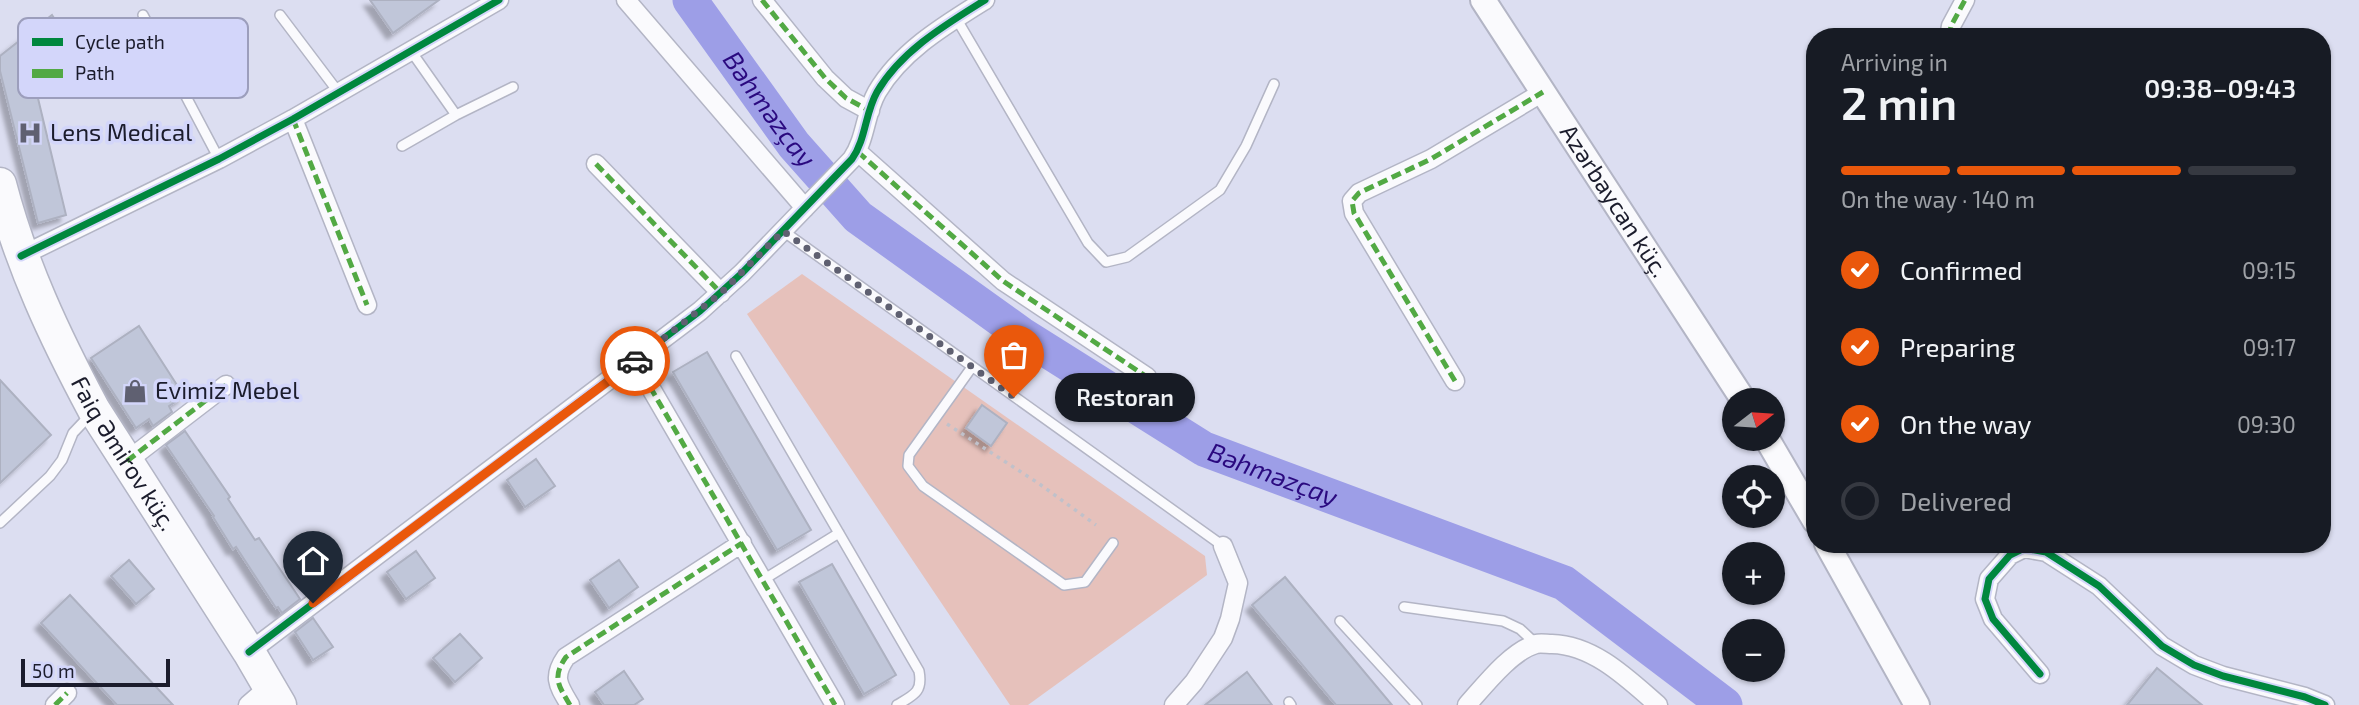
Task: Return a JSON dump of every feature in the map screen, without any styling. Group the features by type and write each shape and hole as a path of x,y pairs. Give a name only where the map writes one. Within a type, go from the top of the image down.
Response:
{"highway":[{"name":"Faiq Əmirov küç.","path":"0,184 5,225 56,339 94,410 249,652 266,699"}],"main road":[{"name":"Azərbaycan küç.","path":"1483,0 1736,388"},
{"path":"1775,452 1806,506"},
{"path":"1833,553 1917,705"}],"street":[{"path":"21,256 219,159 499,0"},
{"path":"626,0 809,204"},
{"path":"762,0 825,78 846,98 870,111"},
{"path":"249,652 721,293 855,155 876,94 889,76 919,44 985,0"},
{"path":"1951,28 1965,0"},
{"path":"1455,381 1354,213 1352,201 1359,192 1431,159 1543,92"},
{"path":"293,119 367,306"},
{"path":"855,155 1003,281 1147,377"},
{"path":"597,164 721,293"},
{"path":"635,361 835,705"},
{"path":"127,461 226,385"},
{"path":"570,705 558,685 558,669 566,657 742,543"},
{"path":"1174,705 1194,682 1223,638 1230,619 1238,583 1223,546"},
{"path":"2014,553 1989,579 1985,599 1993,619 2040,674"},
{"path":"2048,553 2099,586 2162,646 2193,665 2222,676 2305,697 2325,705"},
{"path":"1467,705 1500,669 1536,643 1562,644 1604,661 1658,705"}],"lane":[{"path":"280,15 339,93"},
{"path":"956,18 1088,243 1106,261 1127,257 1220,190 1246,146 1274,84"},
{"path":"411,51 456,115"},
{"path":"402,146 513,87"},
{"path":"187,98 219,159"},
{"path":"783,231 1223,546"},
{"path":"736,356 919,671 921,682 916,693 897,705"},
{"path":"972,367 909,455 908,466 923,486 1064,584 1086,582 1114,544"},
{"path":"0,523 50,476 62,460 73,433 94,410"},
{"path":"763,580 839,533"},
{"path":"1404,607 1503,621 1520,629 1536,643"},
{"path":"1340,621 1417,705"}],"path":[{"path":"936,417 1038,483 1096,525"}],"shaded area":[{"path":"802,274 1205,556 1207,575 1028,705 1010,705 747,314"}],"building":[{"path":"370,0 439,0 393,33"},
{"path":"18,42 18,98 38,98 66,215 38,223 0,71 0,56"},
{"path":"139,326 184,396 169,406 172,412 153,426 149,419 136,428 91,358"},
{"path":"707,352 811,530 777,550 673,372"},
{"path":"0,380 51,435 0,483"},
{"path":"982,405 1007,423 991,446 966,428"},
{"path":"185,431 230,497 228,499 255,540 259,538 300,599 282,613 236,547 233,549 166,445"},
{"path":"536,459 555,486 525,507 507,480"},
{"path":"416,551 435,578 406,599 387,572"},
{"path":"129,560 154,589 136,604 111,576"},
{"path":"619,560 638,587 609,608 590,580"},
{"path":"832,564 896,675 864,694 799,582"},
{"path":"1285,577 1392,705 1336,705 1252,605"},
{"path":"70,595 173,705 117,705 41,623"},
{"path":"313,618 333,647 313,660 295,632"},
{"path":"460,634 482,658 455,682 433,658"},
{"path":"2157,668 2202,705 2127,705"},
{"path":"624,671 643,699 634,705 604,705 595,692"},
{"path":"1247,672 1272,705 1205,705"}],"waterway":[{"name":"Bəhməzçay","path":"690,0 794,145 858,217 1021,334 1204,449 1564,583 1725,705"}],"marked path":[{"path":"762,0 825,78 846,98 870,111"},
{"path":"1951,28 1965,0"},
{"path":"1455,381 1354,213 1352,201 1359,193 1431,159 1543,92"},
{"path":"293,119 367,305"},
{"path":"858,152 1003,281 1147,377"},
{"path":"596,164 721,293"},
{"path":"635,361 835,705"},
{"path":"127,461 226,385"},
{"path":"570,705 558,681 559,670 566,657 742,543"},
{"path":"55,705 67,693"}],"cycle path":[{"path":"21,256 219,159 499,0"},
{"path":"249,652 700,311 742,273 852,159 860,143 873,100 898,64 925,40 985,0"},
{"path":"2014,553 1989,579 1985,599 1993,619 2040,674"},
{"path":"2048,553 2099,586 2162,646 2194,665 2325,705"}],"way so far":[{"path":"635,361 721,293 783,231 1014,397"}],"place":[{"name":"Lens Medical","path":"30,133"},
{"name":"Evimiz Mebel","path":"135,391"},
{"name":"Restoran","path":"1014,397"}],"route":[{"path":"313,603 635,361"}]}
